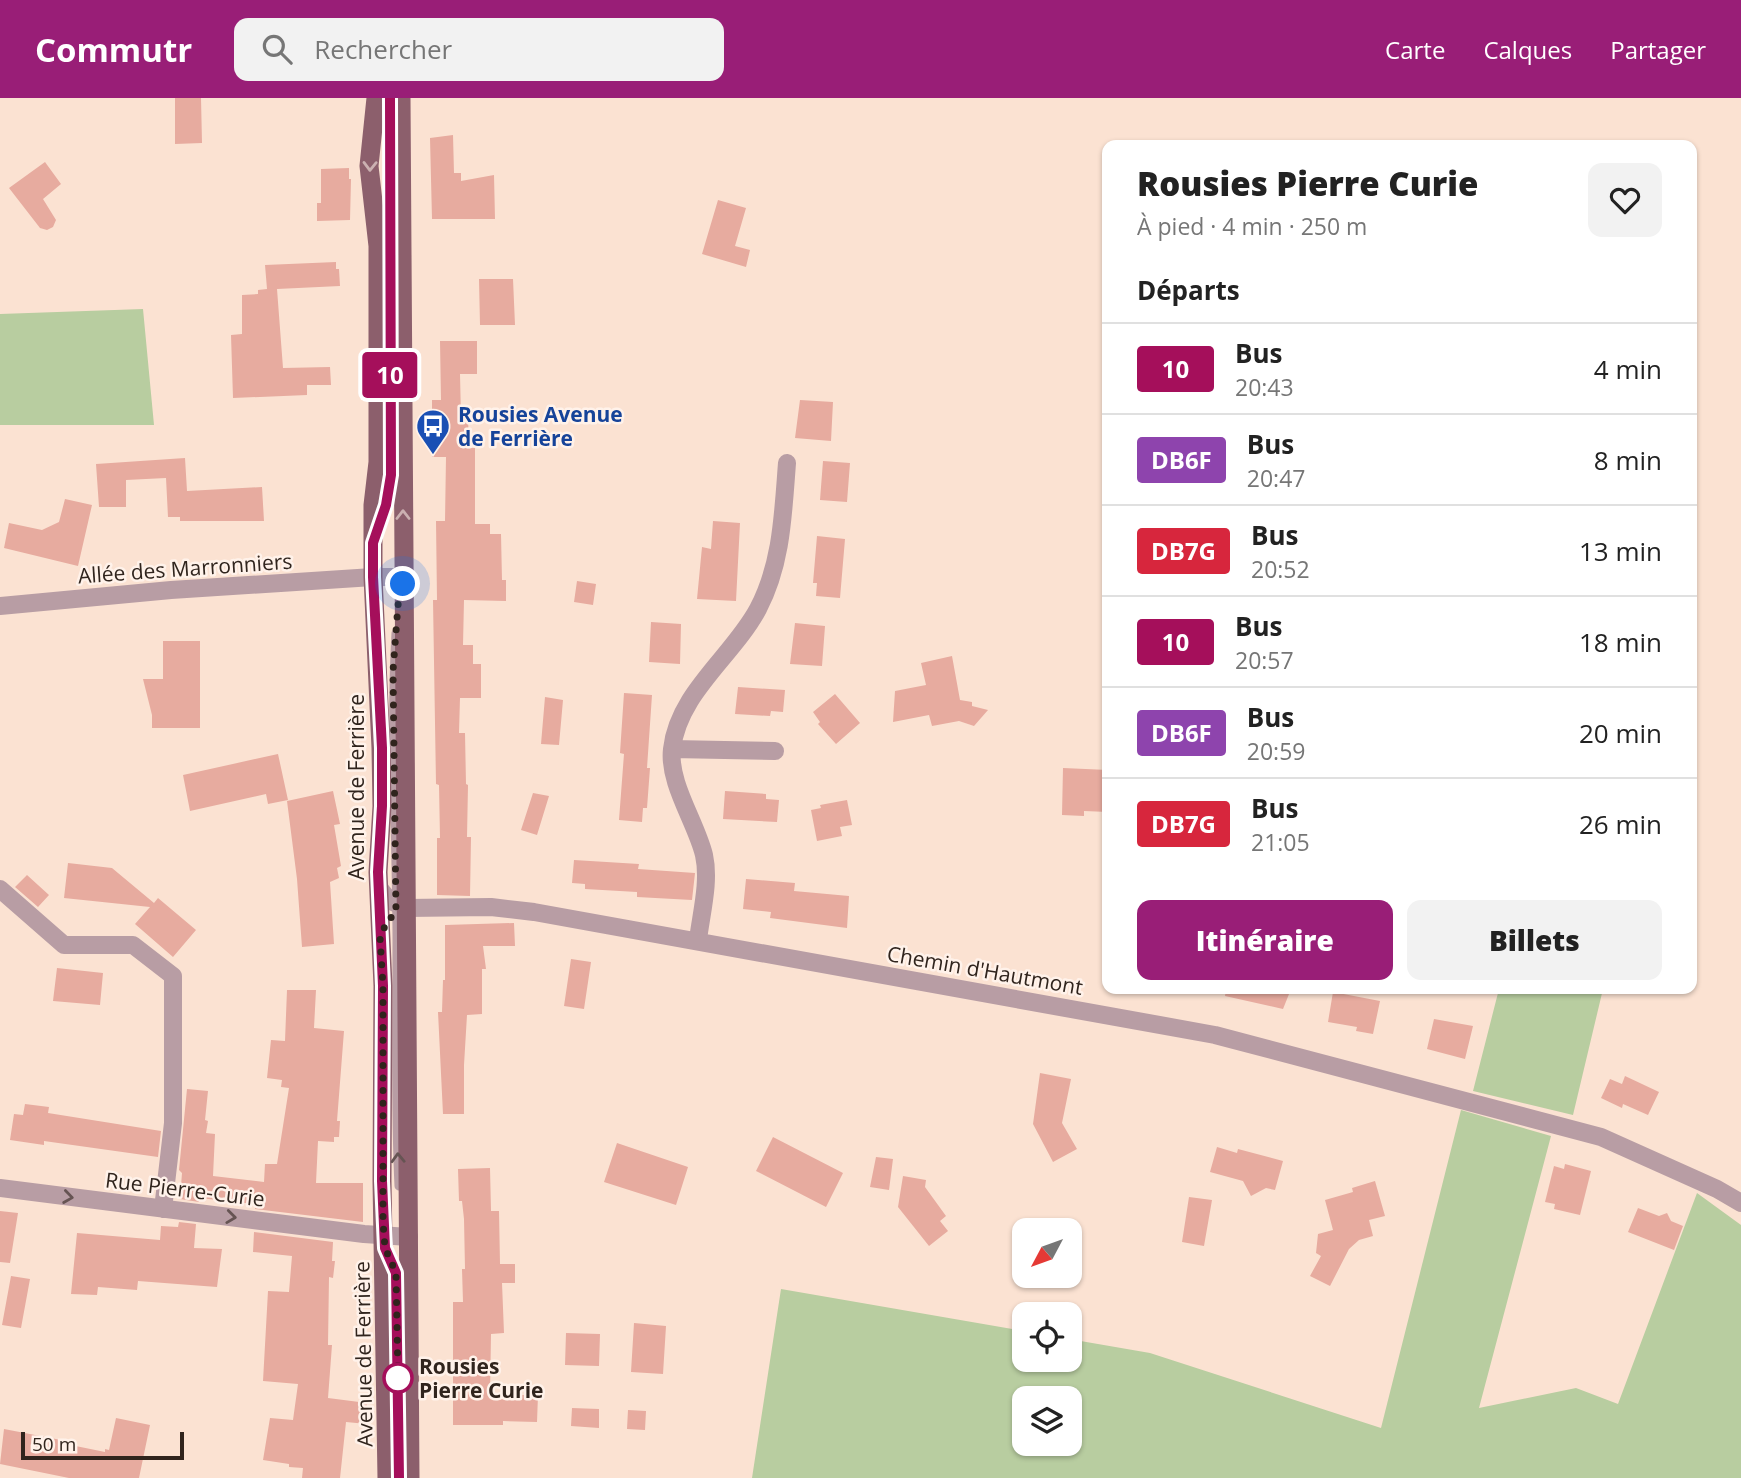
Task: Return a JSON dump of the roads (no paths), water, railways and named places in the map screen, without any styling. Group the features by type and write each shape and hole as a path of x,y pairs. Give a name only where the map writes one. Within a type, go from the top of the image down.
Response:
{"main road":[{"name":"Avenue de Ferrière","path":"376,98 369,166 378,246 378,462 373,505 373,543 378,577 382,748 379,888 383,999 382,1181 387,1478"},
{"path":"401,98 403,584 400,908 409,1231 410,1478"}],"street":[{"path":"698,940 705,890 704,858 694,821 681,797 673,771 672,749 677,728 690,702 757,611 770,582 780,544 787,463"},
{"path":"378,577 392,571 403,553"},
{"path":"378,577 392,577 403,584"},
{"name":"Allée des Marronniers","path":"0,606 171,590 378,577"},
{"path":"672,749 775,751"},
{"path":"379,888 388,900 400,908 387,922 380,937"},
{"path":"0,890 64,945 132,945 173,976 173,1123 163,1209"},
{"name":"Chemin d'Hautmont","path":"400,908 491,907 523,911 698,940 1215,1035 1601,1137 1717,1189 1741,1203"},
{"name":"Rue Pierre-Curie","path":"0,1188 364,1234 384,1242 409,1231"}],"lane":[{"path":"373,543 386,505 391,475 390,98"},
{"path":"384,1242 396,1273 399,1478"}],"place":[{"name":"Rousies Avenue de Ferrière","path":"433,456"},
{"name":"Rousies Pierre Curie","path":"398,1378"}]}
